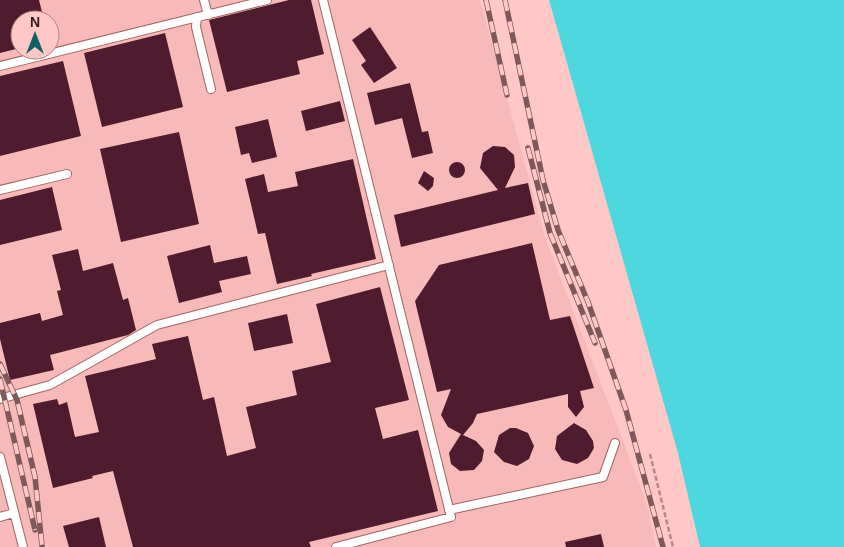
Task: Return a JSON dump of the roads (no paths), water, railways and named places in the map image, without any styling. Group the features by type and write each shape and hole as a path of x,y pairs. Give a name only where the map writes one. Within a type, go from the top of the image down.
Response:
{"lane":[{"path":"204,0 208,14"},
{"path":"0,66 267,0"},
{"path":"323,0 451,517 336,547"},
{"path":"197,17 196,27 211,89"},
{"path":"0,190 67,174"},
{"path":"0,399 50,385 157,325 389,265"},
{"path":"449,510 602,477 615,444"},
{"path":"0,457 23,547"},
{"path":"0,517 14,513"}],"water":[{"path":"549,0 844,0 844,547 700,547 678,453"}],"railway":[{"path":"486,0 507,95"},
{"path":"505,0 543,180 558,230 588,302 626,410 663,547"},
{"path":"528,148 550,233 595,343"},
{"path":"0,364 17,400 35,477 42,546"},
{"path":"0,379 35,530"}]}
